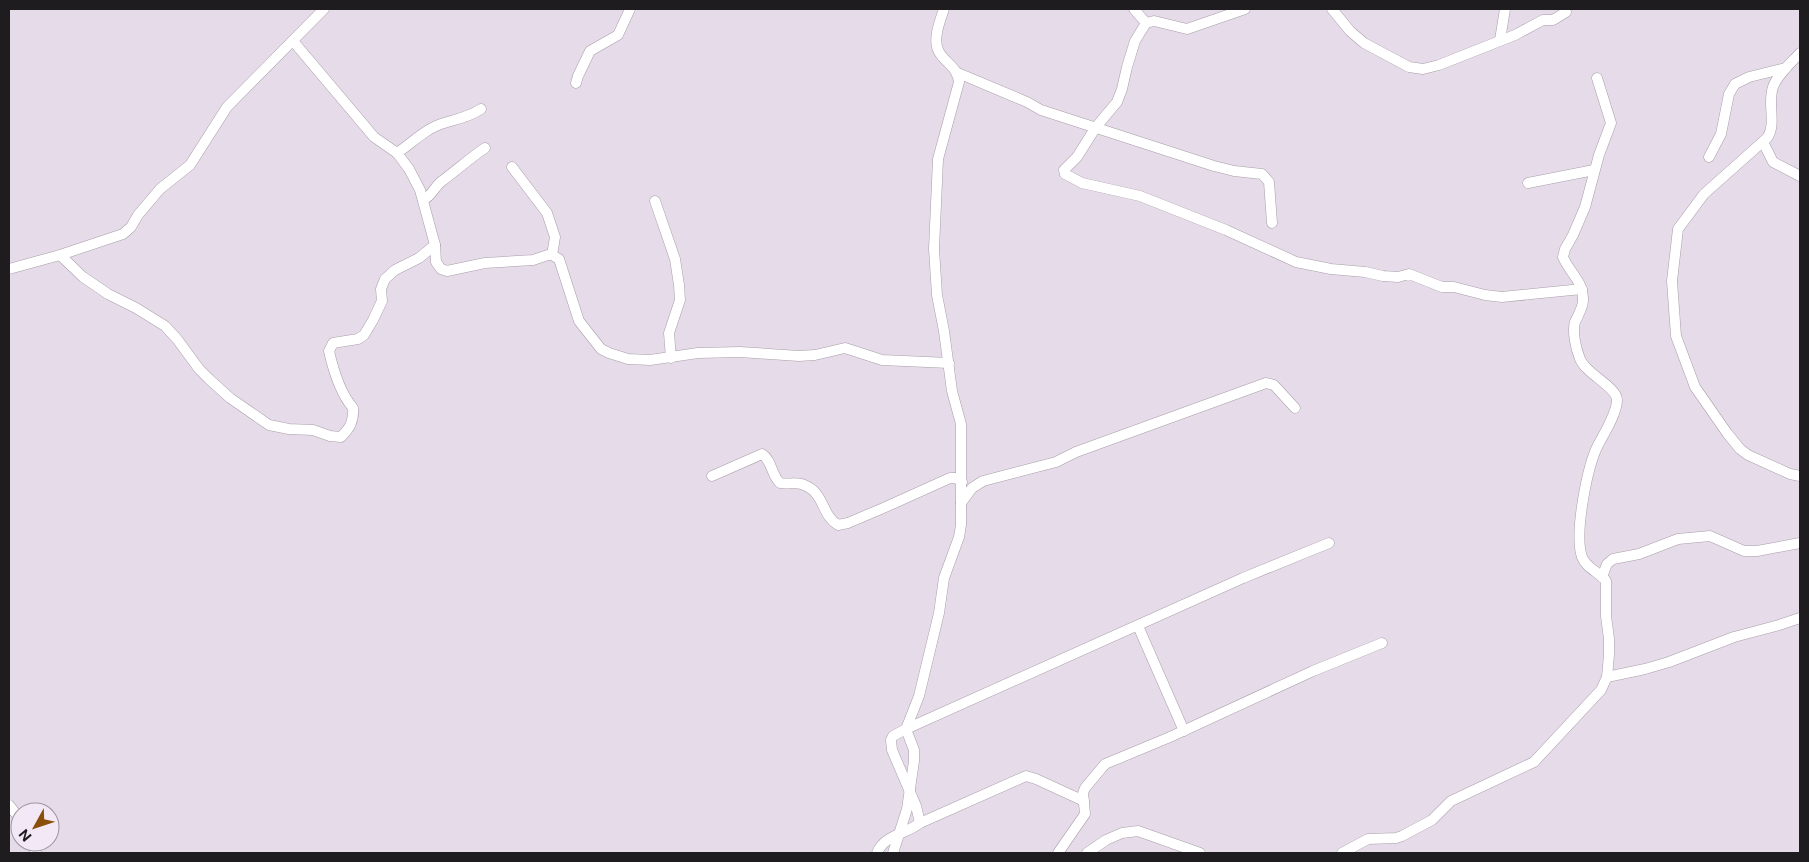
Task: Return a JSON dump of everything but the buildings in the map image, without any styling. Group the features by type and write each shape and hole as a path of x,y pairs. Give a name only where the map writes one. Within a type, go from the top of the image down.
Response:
{"street":[{"path":"9,269 60,255 123,234 131,227 138,215 160,190 190,166 227,107 324,9"},
{"path":"576,83 590,52 618,34 630,9"},
{"path":"944,9 937,36 937,46 941,54 958,73 1028,102 1041,110 1234,172 1262,174 1269,182 1272,223"},
{"path":"1134,9 1146,23"},
{"path":"1245,9 1187,29 1154,21 1146,23 1135,41 1117,102 1096,127 1077,157 1064,170 1066,174 1082,183 1140,196 1226,230 1296,262 1383,276 1398,277 1410,274 1442,287 1502,297 1582,290"},
{"path":"1332,9 1350,31 1364,43 1399,62 1423,69 1439,65 1515,35 1543,20 1553,20 1566,12"},
{"path":"1500,40 1505,9"},
{"path":"293,41 374,137 397,153 414,178 423,200 435,245 438,266 441,269 447,271 485,263 534,260 552,255 559,259 578,322 601,349 609,353 628,359 650,360 698,353 740,352 799,356 815,355 844,348 882,360 949,363"},
{"path":"1800,53 1786,68 1772,89 1770,134 1704,194 1678,229 1672,280 1676,336 1696,387 1740,449 1748,455 1790,474 1800,476"},
{"path":"1709,157 1721,134 1729,94 1735,84 1748,77 1786,68"},
{"path":"893,853 907,810 914,761 914,750 906,728 919,696 939,613 944,578 959,537 962,482 961,424 952,391 949,363 936,295 934,249 938,159 957,93 958,73"},
{"path":"1342,853 1368,839 1402,836 1432,820 1451,801 1534,762 1601,690 1607,677 1609,639 1606,616 1606,581 1588,566 1582,558 1580,548 1582,506 1593,456 1614,412 1617,399 1616,393 1594,376 1580,358 1574,324 1583,301 1582,290 1580,283 1565,262 1563,253 1573,235 1584,207 1610,123 1597,78"},
{"path":"397,153 422,134 444,123 471,115 481,108"},
{"path":"1763,142 1773,162 1800,176"},
{"path":"423,200 431,196 441,182 457,171 472,156 485,148"},
{"path":"512,167 547,213 555,237 552,255"},
{"path":"1528,183 1594,170"},
{"path":"654,201 675,259 679,286 680,300 670,333 671,358"},
{"path":"60,255 82,277 101,290 165,326 186,350 199,369 230,398 269,425 289,430 313,430 330,436 340,437 348,430 351,424 353,408 348,402 336,375 329,351 333,343 358,339 364,334 377,314 382,301 381,288 385,279 394,270 419,258 435,245"},
{"path":"961,503 972,488 983,481 1056,462 1076,452 1266,383 1274,385 1295,408"},
{"path":"712,476 762,454 768,459 772,471 780,483 801,483 813,489 818,494 830,518 838,525 848,523 950,478 956,478 962,482"},
{"path":"1602,577 1607,564 1613,559 1639,554 1678,540 1710,536 1744,552 1800,543"},
{"path":"920,823 916,806 891,745 893,736 906,728 1244,578 1329,543"},
{"path":"1607,677 1661,664 1734,637 1800,618"},
{"path":"1138,626 1184,731"},
{"path":"1058,853 1086,814 1083,793 1105,764 1134,754 1313,671 1382,643"},
{"path":"877,853 882,843 920,823 1026,776 1084,801"},
{"path":"1087,853 1106,840 1122,833 1138,831 1200,853"}]}
